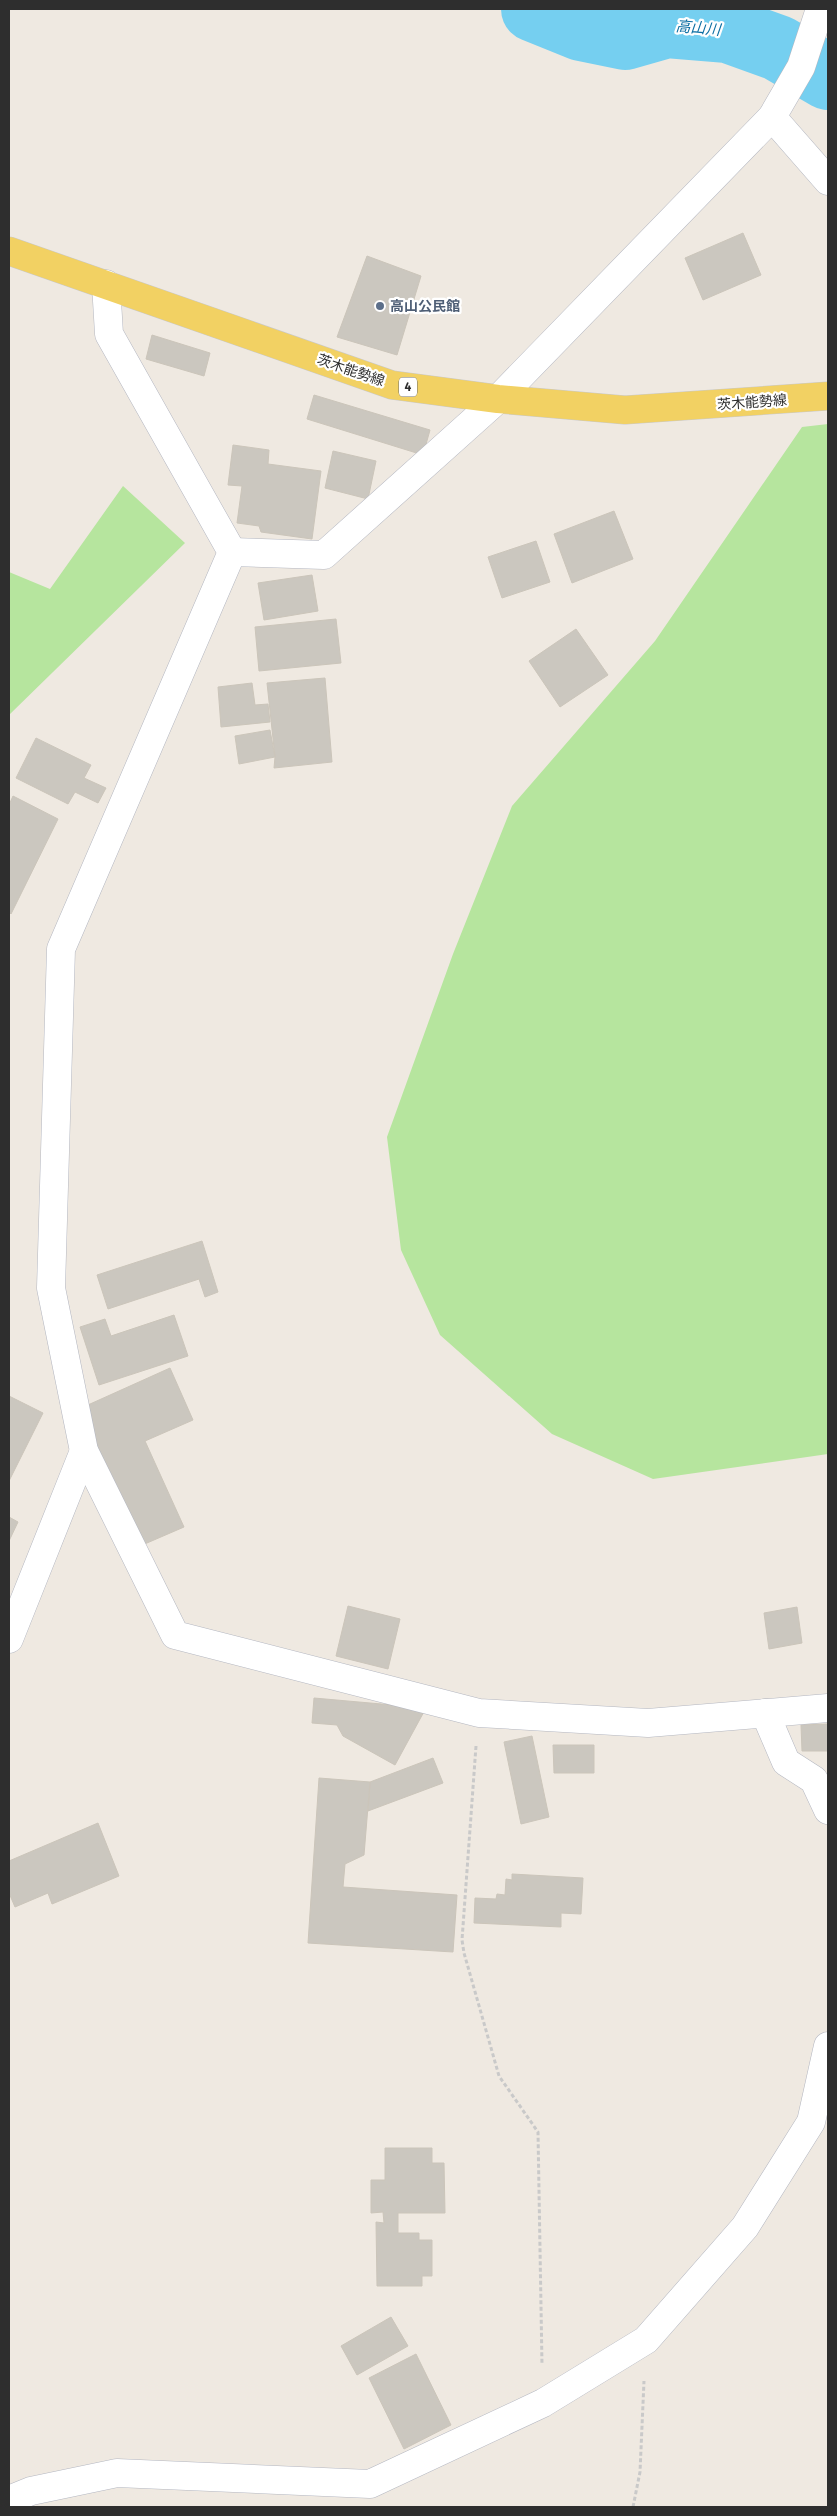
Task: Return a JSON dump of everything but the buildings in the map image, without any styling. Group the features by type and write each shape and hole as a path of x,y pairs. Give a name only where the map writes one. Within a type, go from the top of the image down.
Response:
{"main road":[{"name":"茨木能勢線","path":"9,252 392,384 498,399 625,410 828,396"}],"street":[{"path":"232,552 324,555 498,399 772,117 800,67 820,9"},
{"path":"772,117 828,181"},
{"path":"106,284 109,334 232,552"},
{"path":"232,552 61,949 51,1288 84,1452 175,1634 479,1713 648,1723 828,1708"},
{"path":"9,1639 84,1452"},
{"path":"766,1713 786,1762 814,1780 828,1810"},
{"path":"9,2500 30,2491 117,2473 370,2484 543,2403 646,2340 745,2228 811,2122 828,2046"}],"path":[{"path":"479,1713 462,1940 499,2076 538,2132 543,2403"},
{"path":"633,2507 640,2472 646,2340"}],"green space":[{"path":"828,424 828,1454 653,1479 552,1434 440,1335 401,1250 387,1137 453,954 512,806 655,641 802,427"},
{"path":"123,486 185,543 9,715 9,572 50,589"}],"waterway":[{"name":"高山川","path":"534,9 581,28 625,37 667,25 728,30 778,48 828,77"}],"place":[{"name":"高山公民館","path":"380,306"}]}
